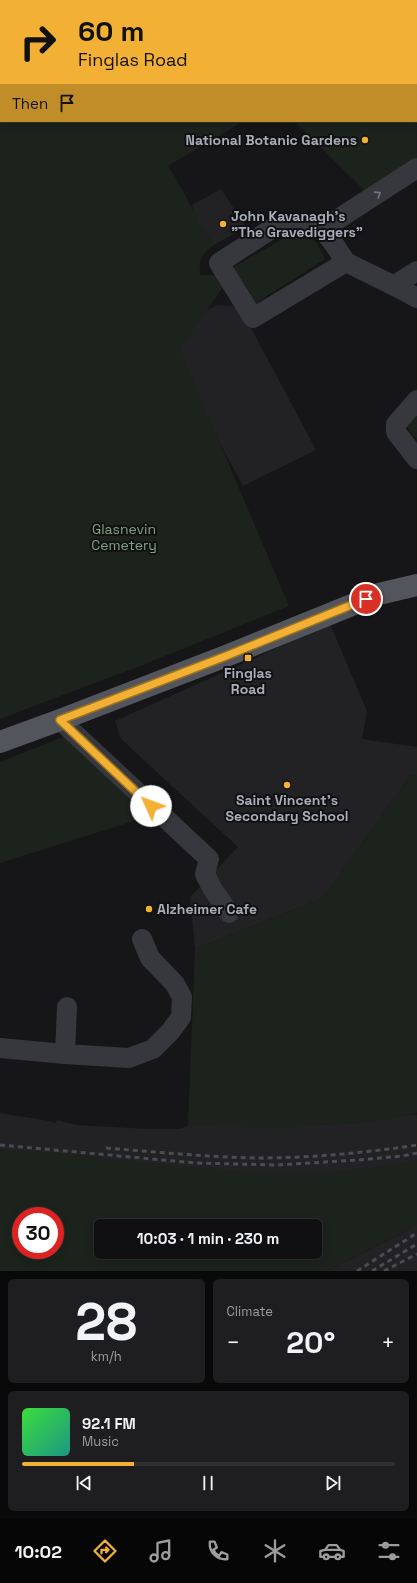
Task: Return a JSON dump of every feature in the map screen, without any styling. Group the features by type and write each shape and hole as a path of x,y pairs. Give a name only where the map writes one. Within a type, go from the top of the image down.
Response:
{"main road":[{"path":"0,742 226,656 379,594 417,585"}],"street":[{"path":"321,230 417,168"},
{"path":"346,262 253,318 219,263 279,224 296,223 312,225 321,230 331,240 346,262 382,281 395,285 417,298"},
{"path":"395,285 417,271"},
{"path":"417,400 396,424 396,432 417,459"},
{"path":"60,720 209,859 205,874 212,888 229,913"},
{"path":"0,1048 129,1058 153,1049 181,1017 182,997 175,984 150,958 142,939"},
{"path":"65,1054 67,1007"}],"shaded area":[{"name":"John Kavanagh’s \"The Gravediggers\"","path":"221,189 246,227 214,245 199,224 192,205"},
{"path":"217,305 232,306 242,311 316,450 243,486 169,349 196,316"},
{"name":"Saint Vincent's Secondary School","path":"330,624 367,711 362,739 417,747 417,776 411,775 323,898 195,949 190,897 238,847 121,739 115,721"},
{"path":"0,1113 56,1123 57,1120 76,1125 148,1129 179,1129 188,1126 348,1124 417,1114 417,1271 326,1271 412,1228 322,1225 322,1219 224,1219 0,1168"}],"green space":[{"name":"Glasnevin Cemetery","path":"0,122 242,122 168,166 214,245 202,258 200,275 220,275 225,284 180,349 289,606 140,666 0,719"},
{"name":"National Botanic Gardens","path":"295,122 417,122 417,160 365,191"},
{"path":"300,232 310,236 313,239 325,259 259,301 261,305 253,310 228,270 292,234"},
{"path":"417,414 417,440 406,426"},
{"path":"66,736 147,810 140,819 0,863 0,762"},
{"path":"411,775 417,776 417,1113 390,1119 348,1124 327,1124 288,1128 188,1126 195,949 323,898"},
{"path":"0,1149 70,1154 211,1169 281,1173 315,1173 349,1170 417,1160 417,1225 326,1271 0,1271"}],"railway":[{"path":"0,1145 196,1163 277,1165 358,1160 402,1156 417,1153"},
{"path":"106,1148 257,1158 337,1154 417,1145"},
{"path":"357,1271 417,1233"},
{"path":"372,1271 417,1244"},
{"path":"384,1271 417,1254"}],"place":[{"name":"National Botanic Gardens","path":"365,140"},
{"name":"John Kavanagh’s \"The Gravediggers\"","path":"223,224"},
{"name":"Finglas Road","path":"248,658"},
{"name":"Saint Vincent's Secondary School","path":"287,785"},
{"name":"Alzheimer Cafe","path":"149,909"}],"route":[{"path":"151,806 60,720 226,656 366,599"}]}
